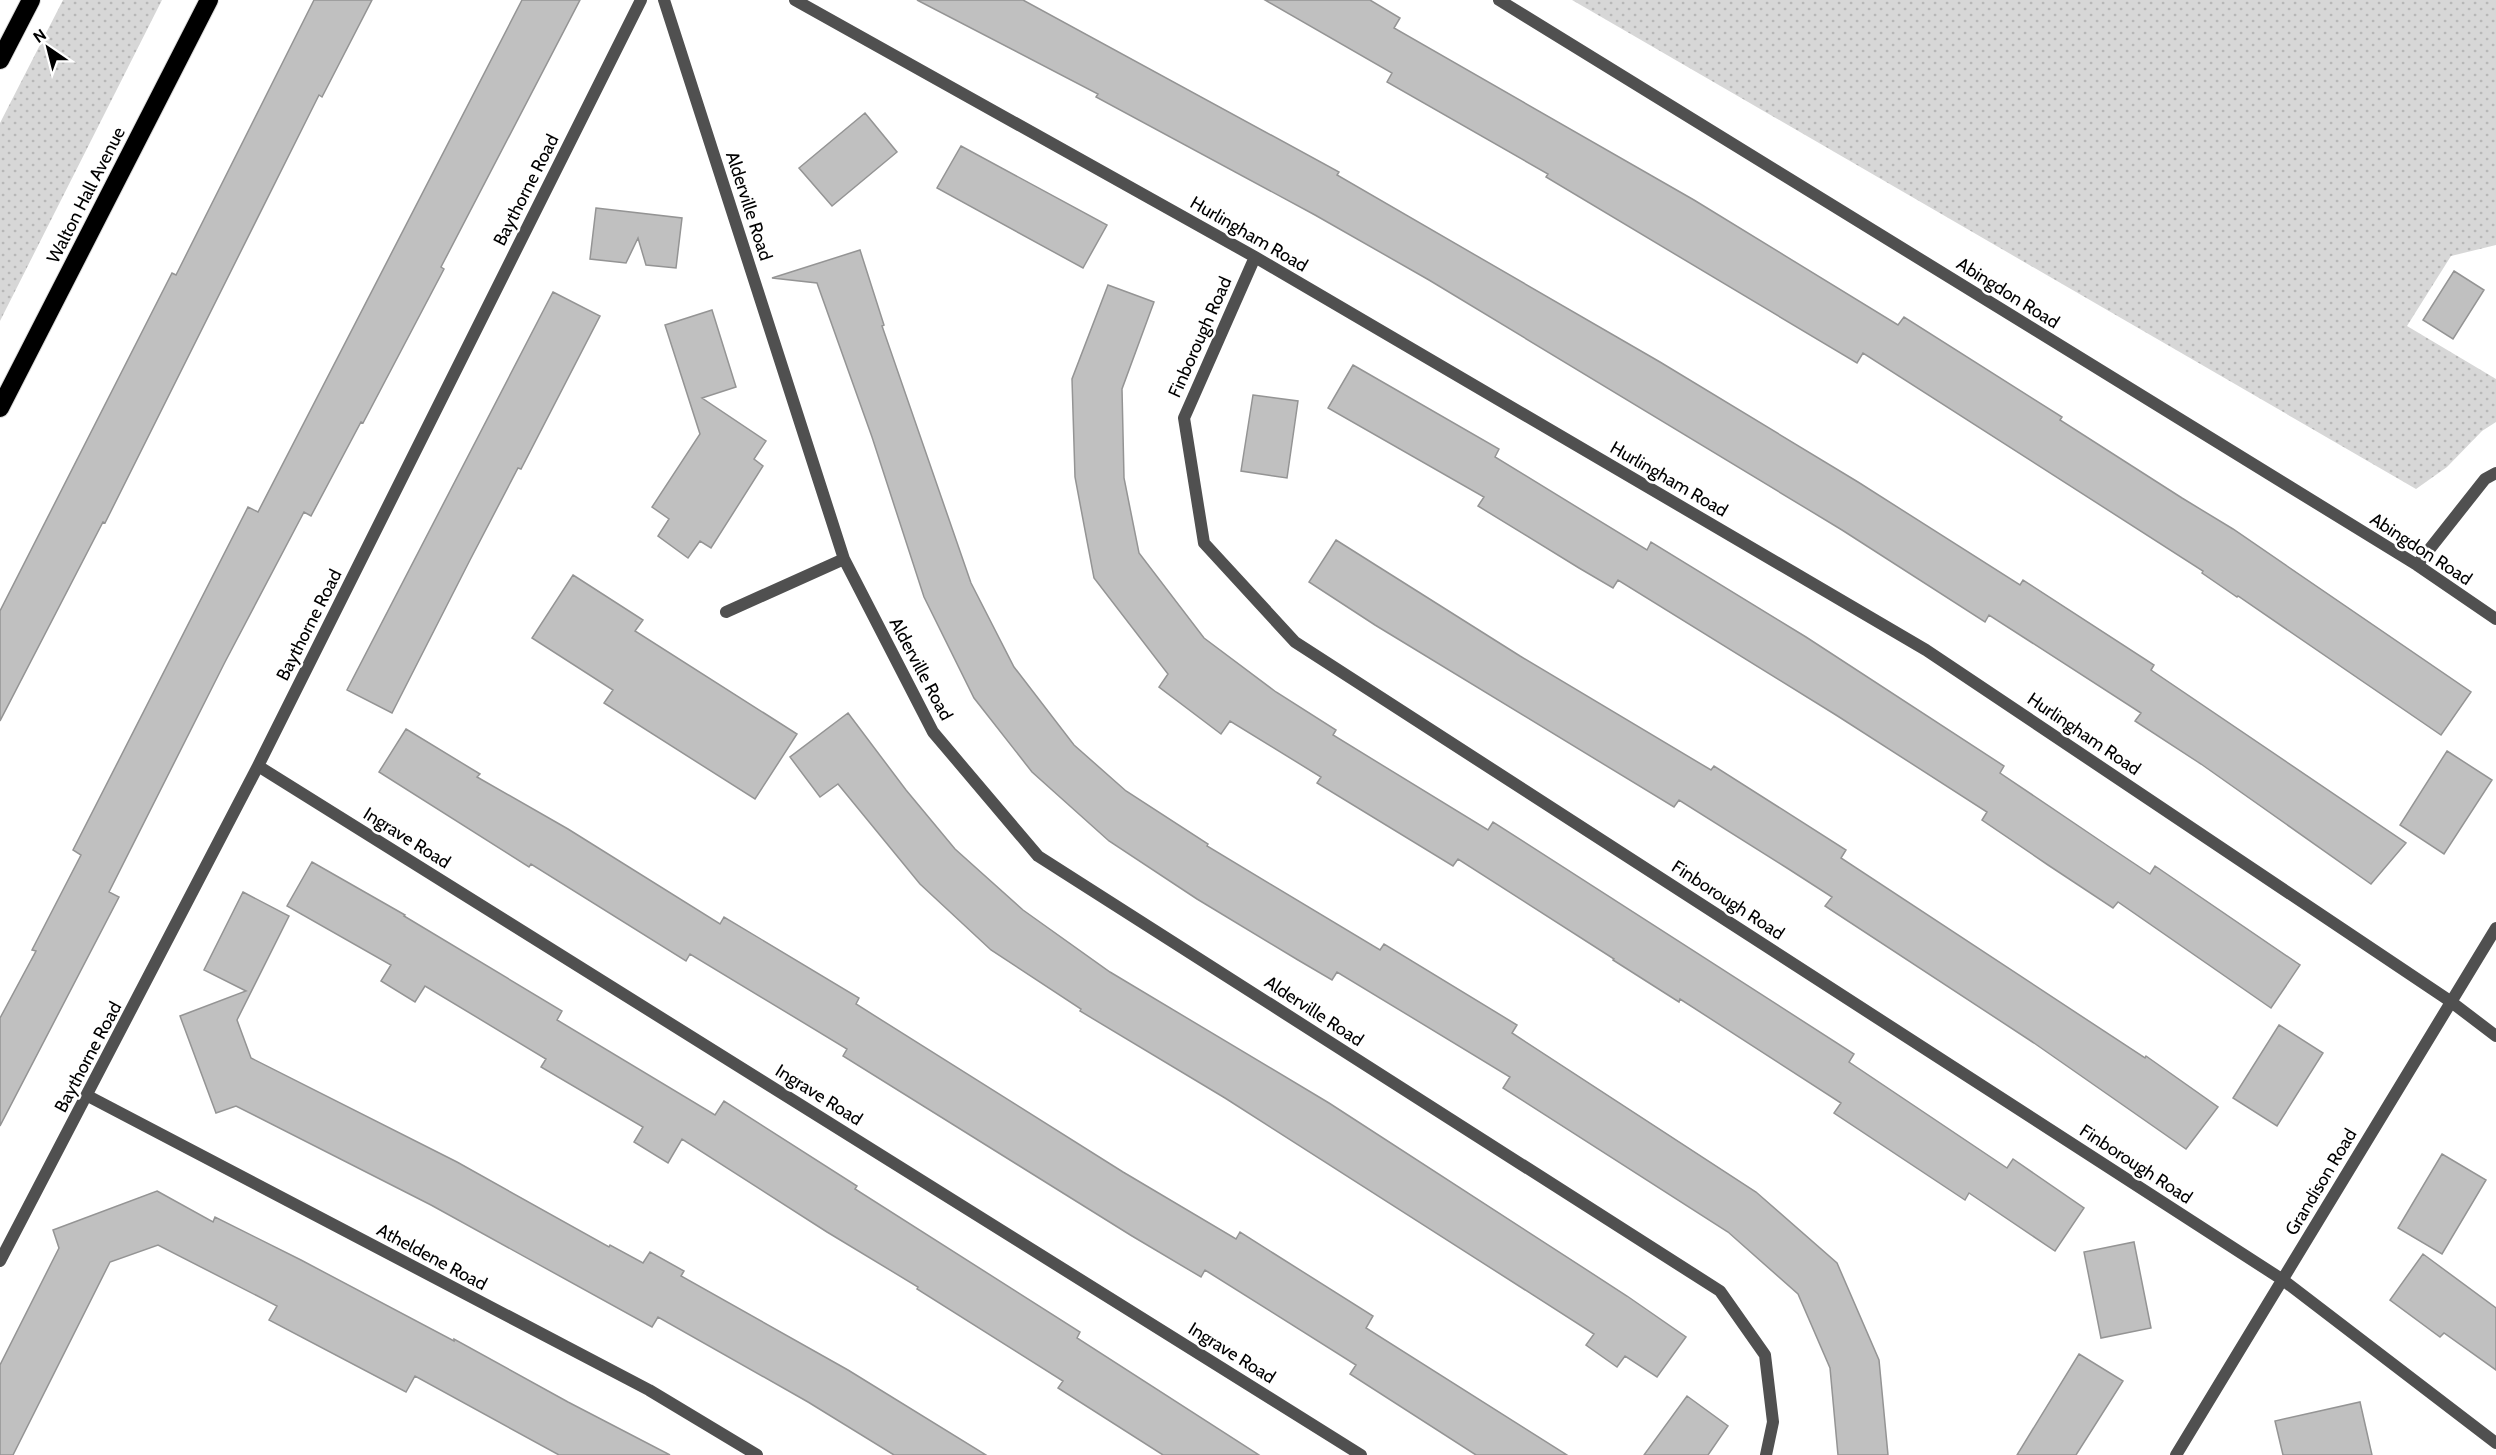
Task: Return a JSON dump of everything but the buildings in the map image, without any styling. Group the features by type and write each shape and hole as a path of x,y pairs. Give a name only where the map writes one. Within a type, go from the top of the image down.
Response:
{"highway":[{"path":"0,60 31,0"},
{"name":"Walton Hall Avenue","path":"0,408 209,0"}],"street":[{"name":"Baythorne Road","path":"0,1261 258,766 641,0"},
{"name":"Alderville Road","path":"664,0 844,560 933,732 1038,856 1720,1291 1765,1355 1773,1422 1766,1455"},
{"name":"Hurlingham Road","path":"795,0 1255,257 1926,650 2450,1001 2496,1036"},
{"name":"Abingdon Road","path":"1499,0 2416,566 2496,619"},
{"name":"Finborough Road","path":"1255,257 1184,418 1204,543 1295,642 2283,1280 2496,1443"},
{"path":"2416,566 2485,479 2496,473"},
{"path":"726,612 844,560"},
{"name":"Ingrave Road","path":"258,766 1361,1455"},
{"name":"Grandison Road","path":"2176,1455 2496,928"},
{"name":"Atheldene Road","path":"88,1096 649,1390 757,1455"}],"shaded area":[{"path":"63,0 162,0 0,321 0,123"},
{"path":"1572,0 2496,0 2496,245 2451,256 2407,326 2496,379 2496,422 2482,431 2447,467 2416,489"}]}
